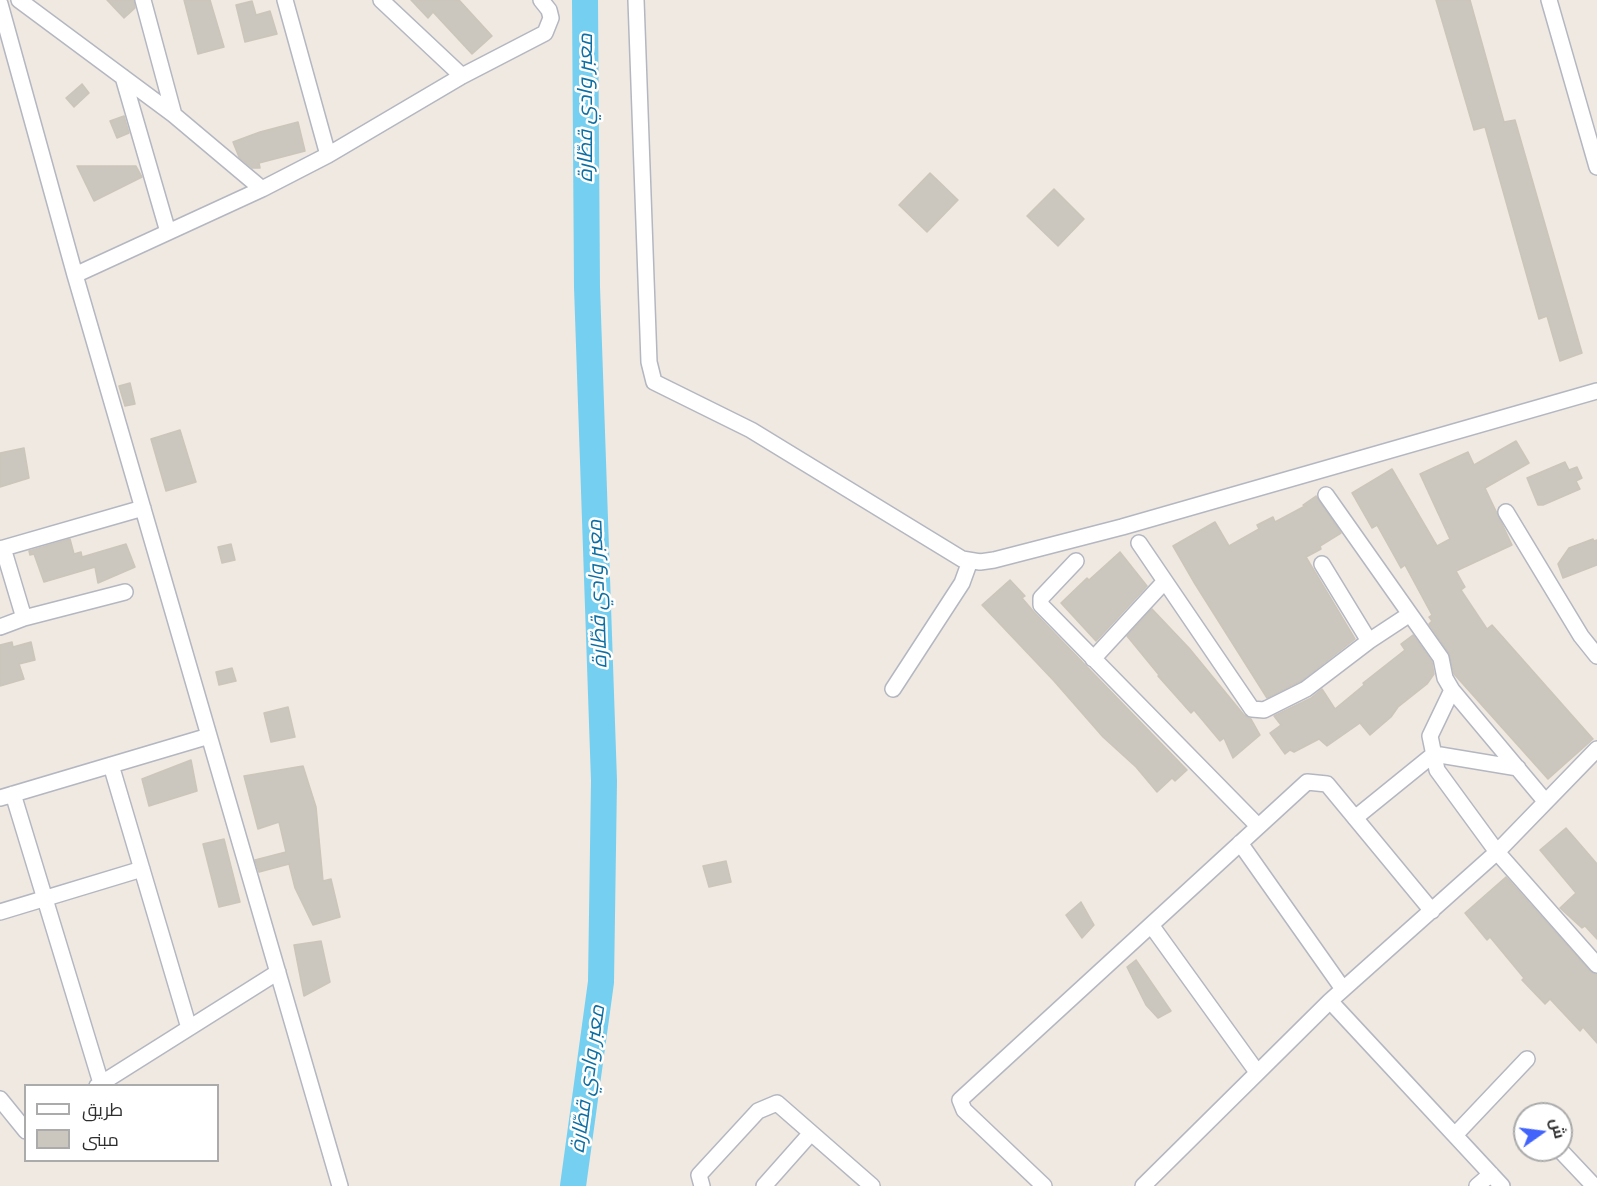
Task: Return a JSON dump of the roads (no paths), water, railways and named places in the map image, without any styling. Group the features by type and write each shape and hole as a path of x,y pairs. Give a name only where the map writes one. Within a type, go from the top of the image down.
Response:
{"street":[{"path":"19,0 174,115 262,189"},
{"path":"143,0 174,115"},
{"path":"285,0 328,155"},
{"path":"381,0 462,76"},
{"path":"75,275 262,189 328,155 462,76 545,33 551,18 549,10 541,0"},
{"path":"636,0 649,362 654,382 751,430 954,555 970,561 994,560 1122,527 1597,391"},
{"path":"1549,0 1597,167"},
{"path":"0,4 2,21 75,275 340,1186"},
{"path":"123,77 168,232"},
{"path":"1326,495 1441,658 1445,678 1452,690 1545,801"},
{"path":"24,618 2,549 143,508"},
{"path":"1506,512 1581,636 1597,656"},
{"path":"1139,543 1252,709 1264,710 1306,688 1410,614"},
{"path":"894,689 962,583 970,561"},
{"path":"1076,561 1041,598 1041,605 1258,826"},
{"path":"1322,564 1369,641"},
{"path":"1094,659 1165,581"},
{"path":"0,627 24,618 125,592"},
{"path":"1452,690 1430,736 1437,770 1497,852 1597,965"},
{"path":"209,736 7,796 45,899 99,1084 278,972"},
{"path":"1143,1186 1330,1001 1497,852 1597,749"},
{"path":"1355,818 1434,754 1518,768"},
{"path":"111,765 189,1028"},
{"path":"1044,1186 964,1110 960,1100 1307,782 1327,784 1432,911"},
{"path":"1240,843 1343,989"},
{"path":"0,912 142,869"},
{"path":"1151,925 1257,1072"},
{"path":"1330,1001 1502,1186"},
{"path":"1455,1135 1527,1059"},
{"path":"0,1099 24,1129"},
{"path":"702,1186 699,1175 758,1111 777,1103 872,1186"},
{"path":"764,1186 811,1133"},
{"path":"1571,1162 1594,1186"},
{"path":"1477,1186 1491,1174"}],"waterway":[{"name":"معبر وادي قطّارة","path":"573,1186 601,982 604,781 587,287 585,0"}]}
